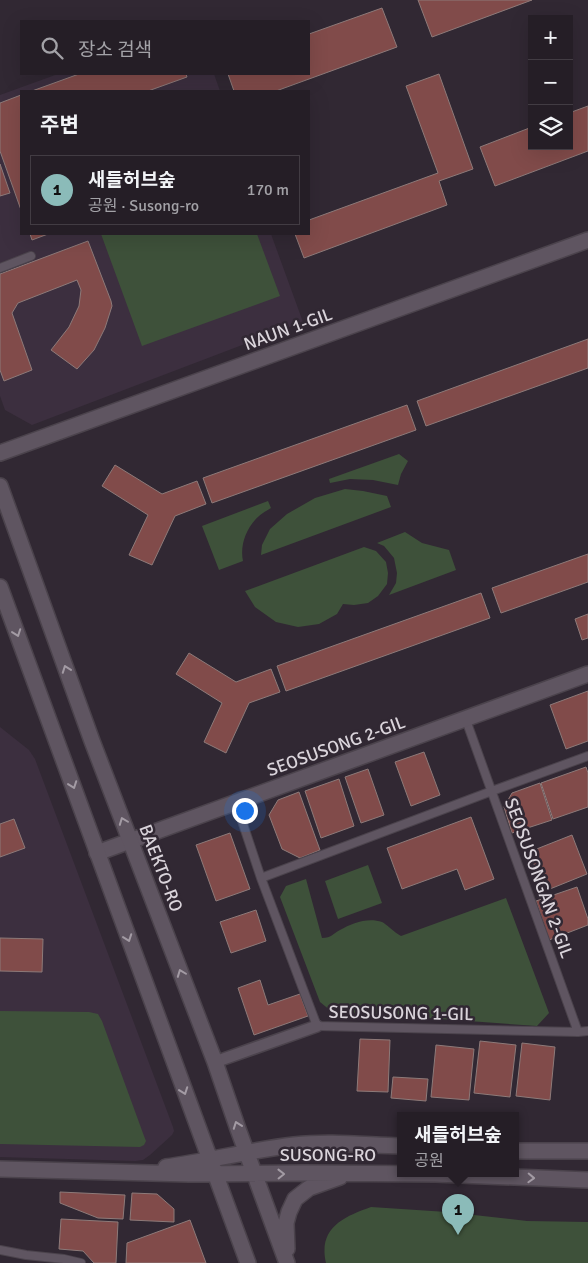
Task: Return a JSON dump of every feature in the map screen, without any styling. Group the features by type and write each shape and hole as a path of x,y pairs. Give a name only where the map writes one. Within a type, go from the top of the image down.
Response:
{"street":[{"name":"NAUN 1-GIL","path":"0,453 588,240"},
{"name":"BAEKTO-RO","path":"0,486 88,732 215,1062 287,1263"},
{"path":"0,587 248,1263"},
{"name":"SEOSUSONG 2-GIL","path":"97,853 588,674"},
{"path":"215,1062 317,1026"},
{"name":"SUSONG-RO","path":"127,1173 294,1145 328,1143 397,1146"},
{"path":"519,1151 588,1151"},
{"name":"SUSONG-RO","path":"0,1169 127,1173 397,1174"},
{"path":"287,1263 286,1223 295,1199 309,1188 334,1178 370,1174"},
{"name":"SUSONG-RO","path":"516,1177 588,1180"}],"lane":[{"path":"0,268 31,256"},
{"path":"466,720 492,791"},
{"name":"SEOSUSONGAN 2-GIL","path":"261,878 588,756"},
{"name":"SEOSUSONGAN 2-GIL","path":"492,791 578,1032"},
{"name":"SEOSUSONG 1-GIL","path":"240,815 261,878 317,1026 588,1032"},
{"path":"0,1250 81,1263"}],"shaded area":[{"path":"55,75 214,75 220,90 20,90 20,235 271,235 303,322 32,425 5,410 0,396 0,95"},
{"path":"0,727 29,750 35,759 173,1127 172,1135 143,1160 0,1157"}],"green space":[{"path":"101,235 257,235 280,296 142,346"},
{"path":"399,454 408,461 398,485 373,480 350,479 330,483 329,479"},
{"path":"345,489 387,496 391,507 261,555 262,545 270,529 287,514 315,498"},
{"path":"268,501 271,508 251,524 246,534 242,550 243,561 219,570 202,526"},
{"path":"405,532 422,543 449,550 456,570 389,595 396,583 397,573 394,558 384,546 377,543"},
{"path":"364,547 376,551 386,562 387,584 378,596 368,603 343,604 337,614 319,624 298,627 276,622 255,607 245,591"},
{"path":"368,865 382,903 338,919 325,881"},
{"path":"306,879 322,938 330,937 345,927 366,920 382,922 401,936 506,898 549,1013 537,1026 331,1011 320,1002 280,897 286,886"},
{"path":"0,1011 89,1012 98,1014 146,1141 144,1145 140,1147 0,1144"},
{"path":"371,1207 447,1212 527,1221 588,1222 588,1263 326,1263 324,1251 329,1233 342,1220"}],"building":[{"path":"418,0 532,0 432,37"},
{"path":"382,8 397,47 279,90 234,90 228,75 310,75 310,34"},
{"path":"439,74 473,169 439,181 447,205 304,258 295,235 310,235 310,220 438,173 406,86"},
{"path":"76,75 186,75 187,77 151,90 35,90"},
{"path":"20,95 20,207 0,151 0,103"},
{"path":"588,106 588,151 495,186 480,147 528,129 528,150 573,150 573,112"},
{"path":"0,164 10,193 0,196"},
{"path":"30,235 45,235 32,240"},
{"path":"88,241 112,306 105,328 94,350 77,369 51,350 69,327 79,306 81,290 77,280 18,303 12,313 32,370 4,381 0,370 0,274"},
{"path":"588,339 588,368 426,426 417,401"},
{"path":"407,405 416,430 212,503 203,478"},
{"path":"115,465 162,494 197,481 206,504 175,516 152,565 129,555 148,515 102,486"},
{"path":"588,554 588,582 501,613 492,588"},
{"path":"481,593 490,618 286,691 277,666"},
{"path":"588,614 588,638 582,640 575,619"},
{"path":"189,653 236,682 271,669 280,692 249,703 226,753 204,742 222,703 176,674"},
{"path":"588,691 588,741 566,749 550,705"},
{"path":"424,752 440,795 411,806 395,762"},
{"path":"586,767 588,773 588,807 553,819 541,783"},
{"path":"368,769 384,815 361,823 345,777"},
{"path":"339,779 354,826 321,838 305,791"},
{"path":"540,783 552,820 512,833 504,807 512,793"},
{"path":"299,792 320,850 300,858 282,849 269,815 278,800"},
{"path":"471,817 494,879 465,890 457,869 402,889 387,848"},
{"path":"14,819 25,848 0,857 0,824"},
{"path":"230,833 250,889 216,901 196,845"},
{"path":"572,835 587,874 545,891 529,852"},
{"path":"577,887 588,919 588,925 549,940 536,901"},
{"path":"256,910 266,941 231,953 220,922"},
{"path":"0,938 43,939 42,972 0,971"},
{"path":"260,980 268,1005 300,994 308,1016 254,1035 238,988"},
{"path":"360,1039 390,1040 388,1092 357,1091"},
{"path":"480,1041 516,1045 510,1097 474,1093"},
{"path":"522,1043 555,1047 550,1100 516,1096"},
{"path":"436,1045 474,1049 469,1100 431,1097"},
{"path":"393,1077 428,1079 426,1101 391,1098"},
{"path":"60,1192 125,1195 123,1219 98,1218 60,1203"},
{"path":"132,1193 157,1194 174,1209 174,1222 130,1220"},
{"path":"61,1219 118,1222 116,1263 94,1263 83,1251 59,1249"},
{"path":"190,1220 206,1263 126,1263 127,1243"}],"place":[{"name":"새들허브숲","path":"458,1235"}]}
